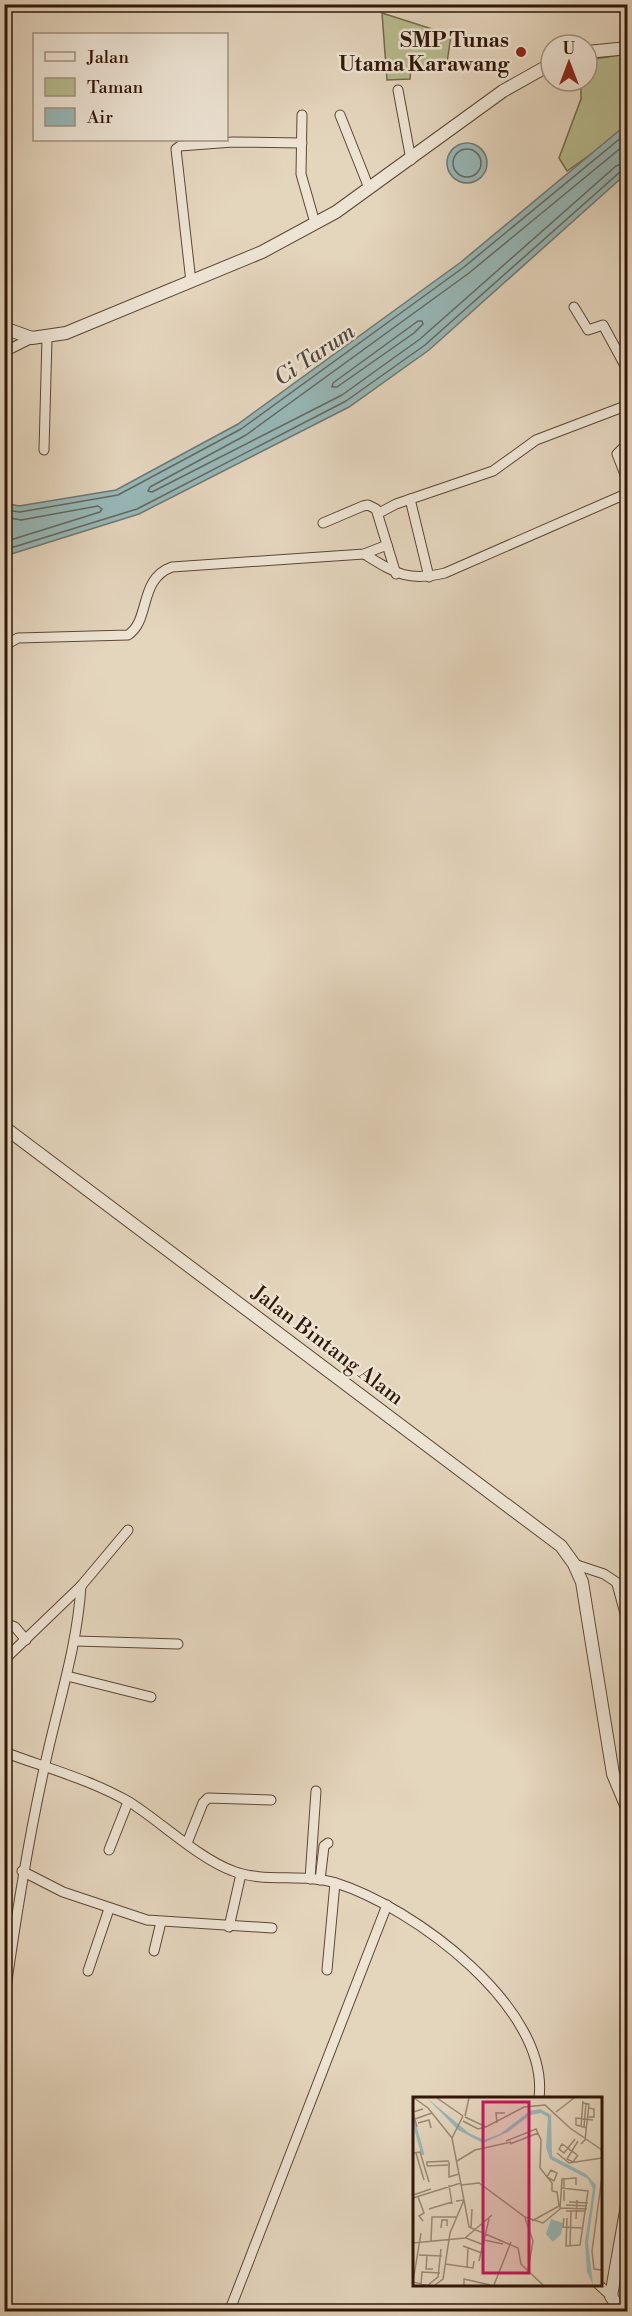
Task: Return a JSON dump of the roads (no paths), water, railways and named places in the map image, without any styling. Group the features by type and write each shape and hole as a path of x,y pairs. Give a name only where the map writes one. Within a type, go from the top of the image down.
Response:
{"street":[{"path":"599,51 627,48"},
{"path":"4,328 32,338 47,338 104,319 262,252 336,212 411,160 503,91 539,71"},
{"path":"398,90 411,160"},
{"path":"302,115 301,161 304,192 315,223"},
{"path":"340,115 369,188"},
{"path":"192,282 176,149 180,146 233,142 302,143"},
{"path":"574,307 588,330 603,325 627,371"},
{"path":"4,352 32,338"},
{"path":"44,450 47,338"},
{"path":"379,513 411,499 493,471 536,440 627,405"},
{"path":"627,443 617,454 627,482"},
{"path":"363,554 396,574 413,578 429,577 444,573 627,493"},
{"path":"411,499 429,577"},
{"path":"324,523 368,505 379,513 396,574"},
{"path":"4,651 18,638 128,635 136,626 156,576 172,567 363,554 387,545"},
{"name":"Jalan Bintang Alam","path":"4,1127 548,1534 574,1564 591,1568 627,1590"},
{"path":"4,1660 81,1586 128,1530"},
{"path":"574,1564 586,1600 613,1774 627,1810"},
{"path":"617,1584 627,1624"},
{"path":"4,2002 9,1943 22,1871 44,1766 76,1641 81,1586"},
{"path":"4,1623 15,1627 26,1640"},
{"path":"76,1641 178,1644"},
{"path":"67,1677 152,1697"},
{"path":"4,1752 44,1766 128,1802 187,1843 225,1867 241,1874 315,1879 335,1883 387,1905 404,1915 488,1981 505,2001 522,2030 537,2064 539,2097"},
{"path":"315,1879 316,1791"},
{"path":"187,1843 203,1803 208,1798 271,1800"},
{"path":"109,1850 128,1802"},
{"path":"315,1879 324,1846 328,1843"},
{"path":"22,1871 63,1892 109,1909 161,1922 272,1928"},
{"path":"229,1927 241,1874"},
{"path":"327,1970 335,1883"},
{"path":"229,2312 387,1905"},
{"path":"88,1971 109,1909"},
{"path":"154,1952 161,1922"},
{"path":"611,2296 627,2200"},
{"path":"600,2286 611,2296 621,2312"}],"water":[{"path":"627,124 627,173 429,350 349,407 139,514 5,556 5,503 19,506 116,490 238,424 461,262"},
{"path":"467,143 475,144 481,149 486,155 486,171 481,177 475,182 467,183 459,182 453,177 448,171 447,163 448,155 453,149 459,144"}],"place":[{"name":"SMP Tunas Utama Karawang","path":"521,52"}],"water label":[{"name":"Ci Tarum","path":"314,354"}]}
